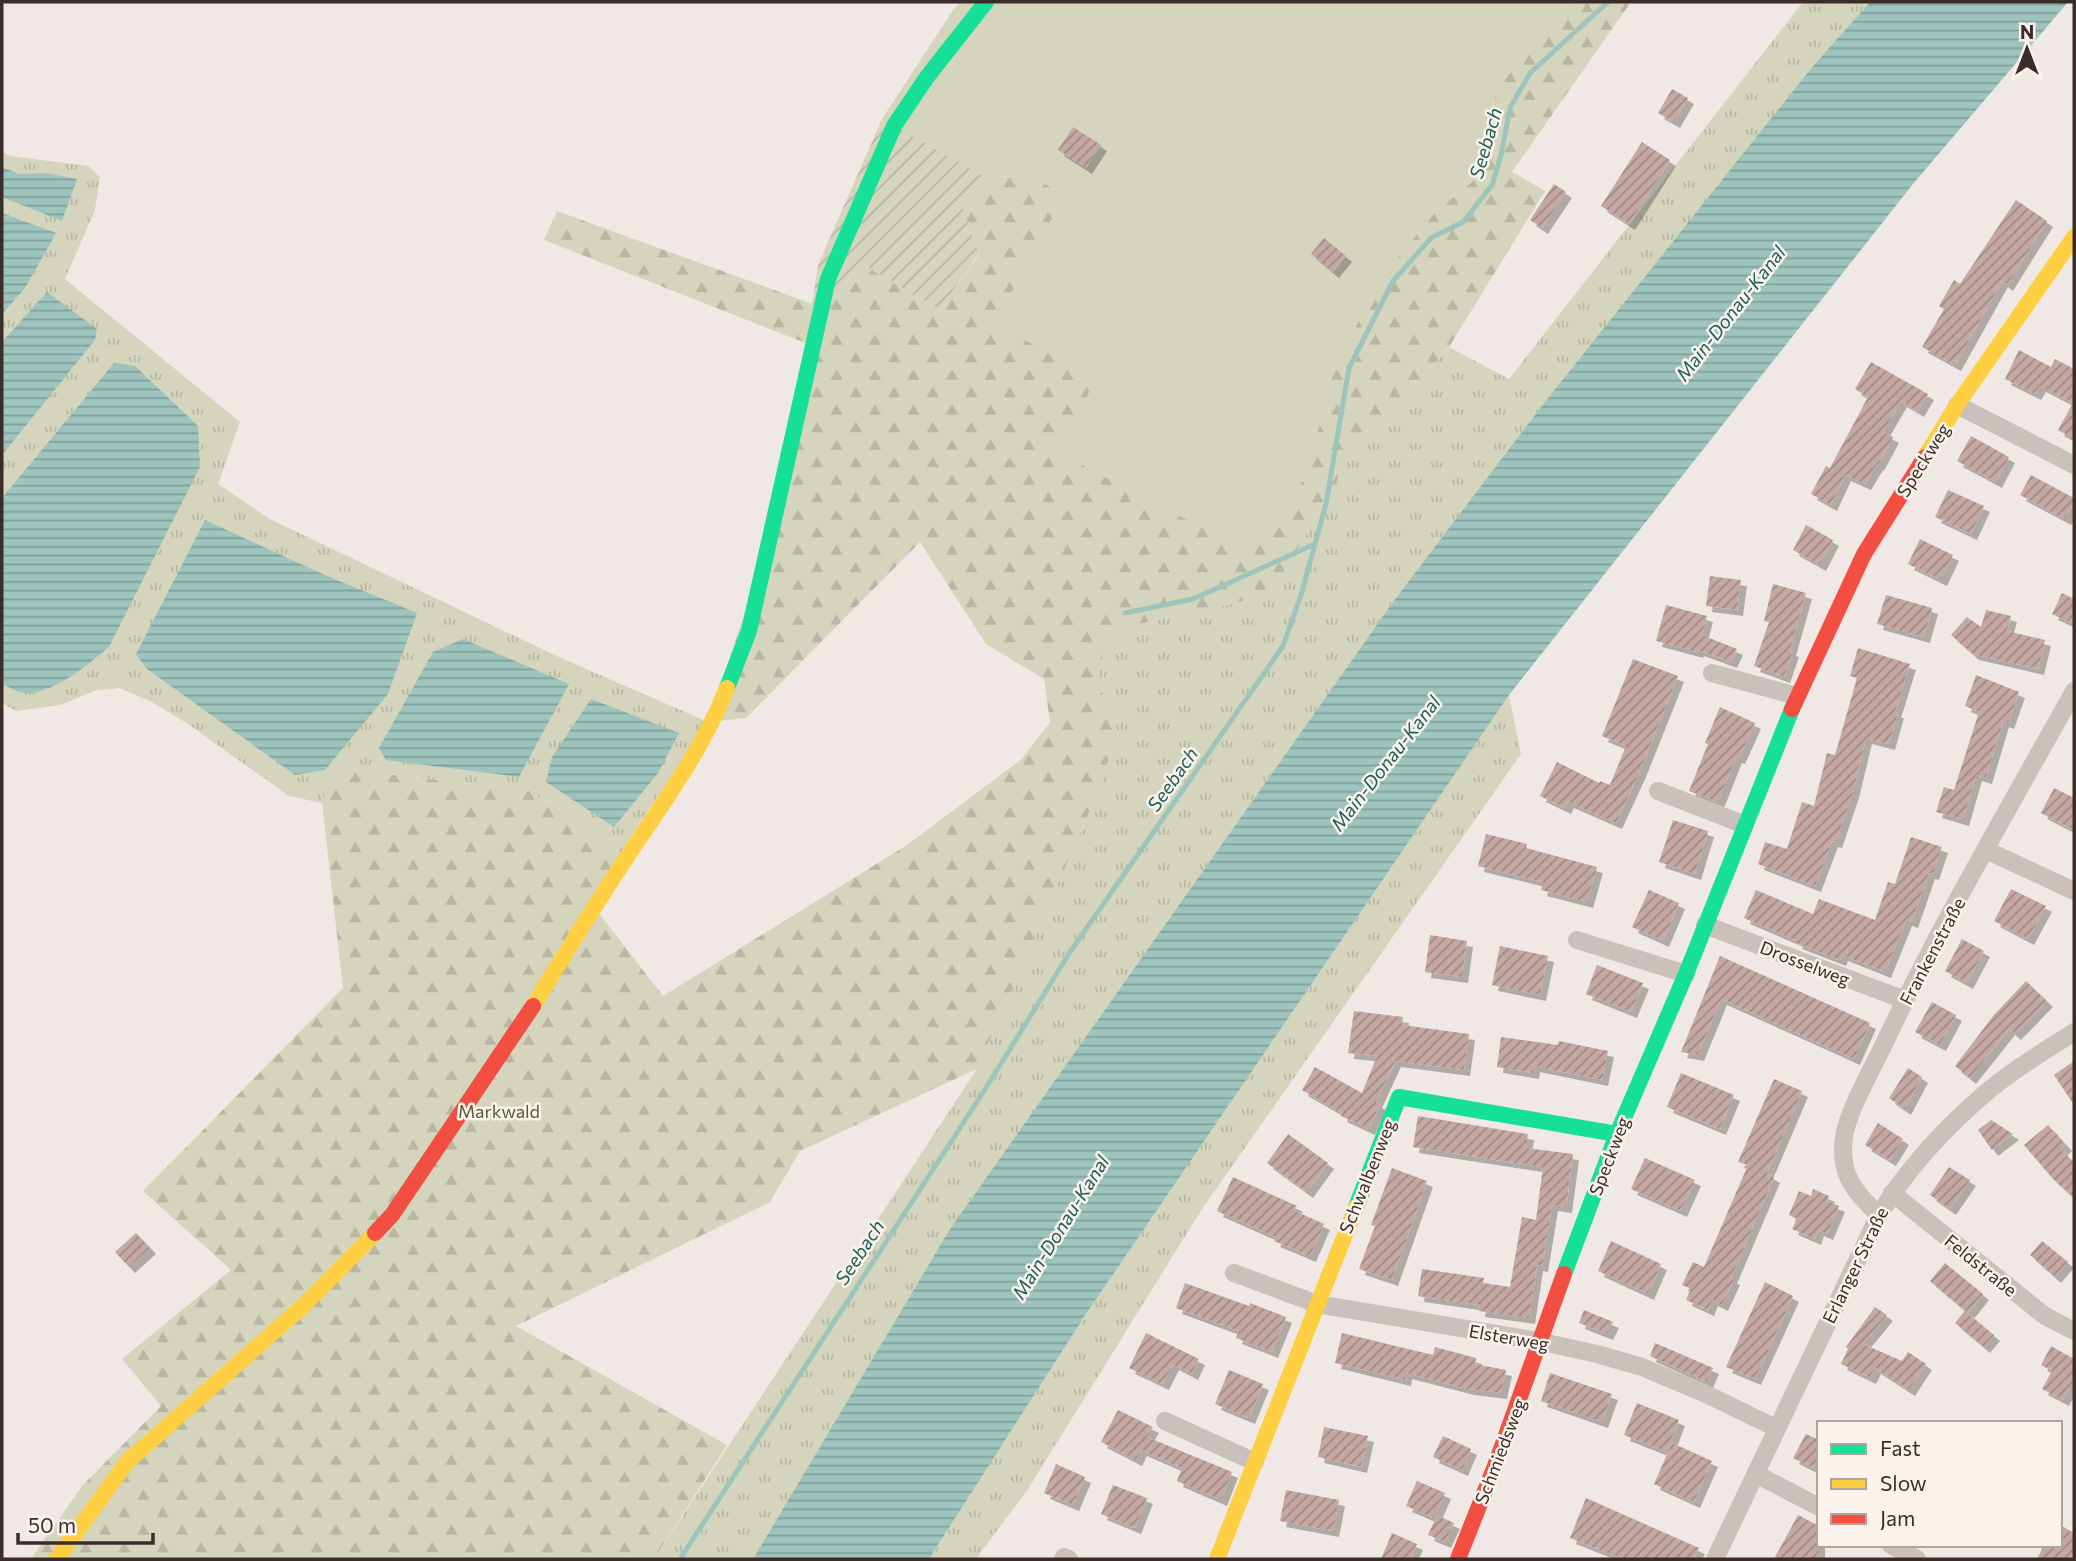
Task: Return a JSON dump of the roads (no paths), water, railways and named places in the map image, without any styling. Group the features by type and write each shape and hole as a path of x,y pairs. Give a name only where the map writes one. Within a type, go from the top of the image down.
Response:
{"street":[{"path":"57,1559 127,1462 303,1306 392,1215 529,1013 592,910 688,766 719,708 749,631 828,279 894,126 927,77 986,2"},
{"name":"Speckweg","path":"1538,1341 1617,1133 1686,974 1797,696 1864,554 1957,405 2074,237"},
{"path":"1957,405 2074,465"},
{"path":"1712,673 1797,696"},
{"name":"Frankenstraße","path":"1879,1215 1859,1197 1844,1172 1844,1136 1905,1000 2074,691"},
{"path":"1658,791 1745,825"},
{"path":"1986,850 2074,891"},
{"name":"Drosselweg","path":"1705,925 1905,1000"},
{"path":"1577,940 1686,974"},
{"name":"Erlanger Straße","path":"1715,1559 1879,1215 1892,1193 1929,1147 1982,1096 2074,1032"},
{"name":"Schwalbenweg","path":"1217,1559 1399,1097 1617,1133"},
{"name":"Feldstraße","path":"1892,1193 2045,1316 2074,1331"},
{"name":"Elsterweg","path":"1234,1273 1317,1304 1538,1341 1597,1354 1642,1367 1776,1428"},
{"name":"Schmiedsweg","path":"1458,1559 1518,1403 1538,1341"},
{"path":"1165,1421 1255,1462"},
{"path":"1756,1474 1817,1506"},
{"path":"1895,1547 1917,1559"},
{"path":"1063,1559 1069,1559"}],"water":[{"name":"Main-Donau-Kanal","path":"1870,2 2068,2 1913,184 1509,695 1086,1314 929,1559 753,1559 950,1229 1393,602 1541,407 1813,66"},
{"path":"2,167 19,174 45,173 77,179 62,221 2,197"},
{"path":"2,213 56,233 25,288 2,314"},
{"path":"47,292 97,329 95,340 2,455 2,342"},
{"path":"114,363 135,366 198,426 200,467 109,647 82,669 50,688 22,692 2,684 2,498"},
{"path":"205,520 325,575 417,613 388,694 325,770 295,775 147,669 136,654"},
{"path":"463,639 569,684 519,777 386,760 379,748 433,652"},
{"path":"591,699 679,733 658,773 614,827 546,782 552,757"}],"waterway":[{"name":"Seebach","path":"680,1559 984,1091 1070,952 1283,646 1301,595 1326,504 1349,368 1393,281 1431,238 1463,222 1492,185 1510,108 1530,73 1608,2"},
{"path":"1125,613 1193,599 1315,544"}],"park label":[{"name":"Markwald","path":"499,1111"}]}
